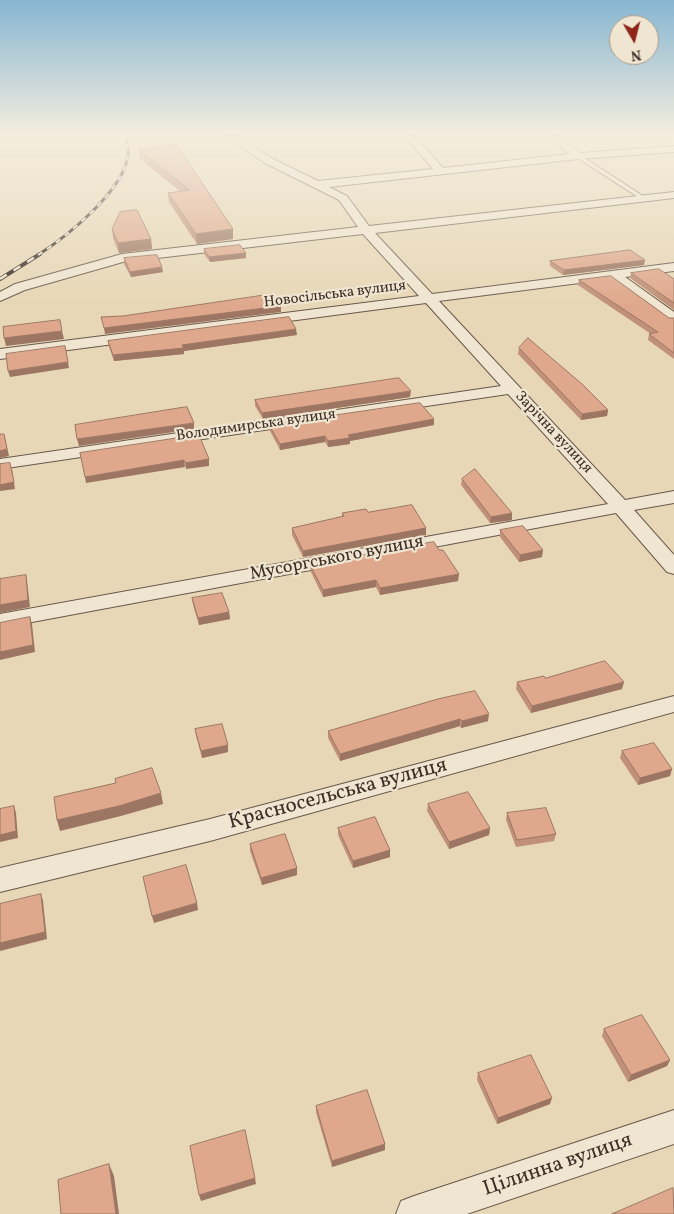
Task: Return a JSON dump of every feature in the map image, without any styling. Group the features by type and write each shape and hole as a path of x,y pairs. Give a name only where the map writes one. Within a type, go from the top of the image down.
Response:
{"street":[{"name":"Зарічна вулиця","path":"333,193 343,198 366,230 620,506 674,568"},
{"path":"0,297 20,287 122,258 674,195"},
{"name":"Новосільська вулиця","path":"0,354 674,267"},
{"path":"614,275 674,319"},
{"name":"Володимирська вулиця","path":"0,464 512,389"},
{"name":"Мусоргського вулиця","path":"0,621 674,497"},
{"name":"Красносельська вулиця","path":"0,880 210,830 674,704"},
{"name":"Цілинна вулиця","path":"414,1214 674,1127"}],"lane":[{"path":"635,193 643,198"}],"building":[{"path":"168,193 209,193 233,229 196,234"},
{"path":"137,210 151,239 118,243 112,229 120,212"},
{"path":"240,245 246,253 209,257 204,249"},
{"path":"630,250 645,260 564,270 550,261"},
{"path":"157,255 162,267 130,272 124,258"},
{"path":"659,269 674,279 674,303 631,273"},
{"path":"611,276 669,318 674,318 674,353 649,334 658,332 579,280"},
{"path":"273,294 281,306 104,328 101,317 123,316"},
{"path":"289,317 296,329 182,345 184,348 113,355 108,341"},
{"path":"60,320 62,331 4,338 3,327"},
{"path":"528,338 582,384 608,410 582,414 519,348"},
{"path":"65,346 68,362 8,371 6,354"},
{"path":"399,378 411,391 262,413 255,400"},
{"path":"420,403 434,419 348,435 350,438 328,441 325,436 280,444 269,425"},
{"path":"187,407 194,423 77,439 75,425"},
{"path":"0,434 4,434 7,449 0,451"},
{"path":"199,435 209,459 185,463 184,460 85,477 80,453"},
{"path":"10,463 14,482 0,485 0,464"},
{"path":"475,469 512,513 491,517 462,479"},
{"path":"412,505 426,528 303,551 292,528 344,516 342,513 366,509 368,512"},
{"path":"523,526 543,550 520,555 500,530"},
{"path":"434,542 439,550 443,550 459,574 380,588 376,580 323,590 310,565"},
{"path":"26,575 28,600 0,605 0,579"},
{"path":"222,593 229,612 198,618 192,598"},
{"path":"30,617 33,645 0,652 0,623"},
{"path":"605,661 624,682 532,706 517,682 544,676 545,678"},
{"path":"475,691 489,714 462,721 460,719 340,754 328,731 438,699"},
{"path":"222,724 228,745 201,751 195,729"},
{"path":"654,743 672,769 640,778 622,751"},
{"path":"152,768 161,793 119,806 57,820 54,797 116,783 115,779"},
{"path":"468,792 490,828 449,842 428,804"},
{"path":"14,806 16,831 0,835 0,809"},
{"path":"546,808 556,834 517,840 507,813"},
{"path":"375,817 390,850 353,861 338,828"},
{"path":"285,834 297,868 261,878 250,844"},
{"path":"186,865 197,903 152,916 143,877"},
{"path":"41,894 45,932 0,943 0,904"},
{"path":"642,1015 670,1060 631,1075 604,1029"},
{"path":"531,1055 552,1098 498,1118 478,1073"},
{"path":"367,1090 385,1144 332,1161 316,1106"},
{"path":"245,1130 255,1178 199,1195 190,1146"},
{"path":"109,1164 116,1214 61,1214 58,1180"},
{"path":"673,1188 674,1214 612,1214"}],"railway":[{"path":"38,255 78,225 109,193"},
{"path":"0,279 40,254"}]}
